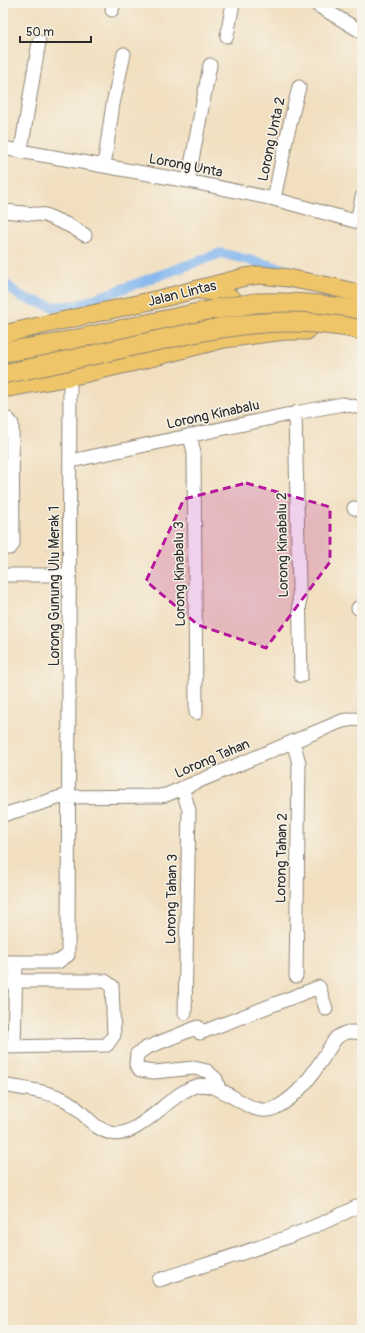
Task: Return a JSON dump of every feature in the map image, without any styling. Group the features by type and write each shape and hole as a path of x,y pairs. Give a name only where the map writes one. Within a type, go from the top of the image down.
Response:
{"highway":[{"name":"Jalan Lintas","path":"3,352 50,345 217,309 255,303 309,303 346,308 362,312"},
{"path":"3,374 211,328 268,322 301,321 337,325 362,330"}],"main road":[{"name":"Jalan Lintas","path":"3,334 159,299 196,288 245,277 260,276 308,282 362,294"},
{"path":"196,288 229,297 236,305 238,311 238,317 234,325 228,331 199,346"},
{"path":"3,389 70,377 224,339 285,332 335,332 362,338"}],"street":[{"path":"227,36 233,3"},
{"path":"317,5 362,32"},
{"path":"21,150 39,42"},
{"path":"104,166 113,104 124,54"},
{"path":"188,181 210,65"},
{"name":"Lorong Unta 2","path":"274,199 299,86"},
{"name":"Lorong Unta","path":"3,148 188,181 274,199 360,223"},
{"path":"360,223 362,197"},
{"path":"3,211 45,216 68,224 84,235"},
{"name":"Lorong Gunung Ulu Merak 1","path":"9,962 58,962 68,955 71,461 70,377"},
{"name":"Lorong Kinabalu","path":"71,461 295,412 343,404 362,408"},
{"name":"Lorong Kinabalu 2","path":"295,412 301,676"},
{"path":"3,419 8,419 12,424 13,544 10,548 3,548"},
{"name":"Lorong Kinabalu 3","path":"190,435 194,453 196,713"},
{"path":"3,574 70,575"},
{"name":"Lorong Tahan","path":"3,815 68,796 159,796 182,788 342,721 354,719 362,720"},
{"name":"Lorong Tahan 2","path":"293,741 299,763 296,976"},
{"name":"Lorong Tahan 3","path":"182,788 189,810 185,1013"},
{"path":"9,962 9,981 9,1047 107,1045 114,1035 112,986 105,981 9,981"},
{"path":"198,1028 200,1033 319,987 326,1009"},
{"path":"219,1088 216,1079 207,1071 194,1068 154,1072 140,1070 136,1064 137,1054 146,1048 220,1018"},
{"path":"3,1085 53,1094 76,1107 95,1125 110,1133 118,1134 125,1132 150,1118 186,1090 201,1085 219,1088 253,1108 263,1110 273,1109 284,1103 303,1086 336,1038 343,1032 353,1031 362,1033"},
{"path":"159,1280 237,1255 310,1229 336,1218 362,1204"}],"highlighted area":[{"path":"246,483 330,507 330,562 266,648 198,625 146,581 184,499"}],"waterway":[{"path":"3,282 21,297 54,307 78,305 221,253 296,272"}]}
